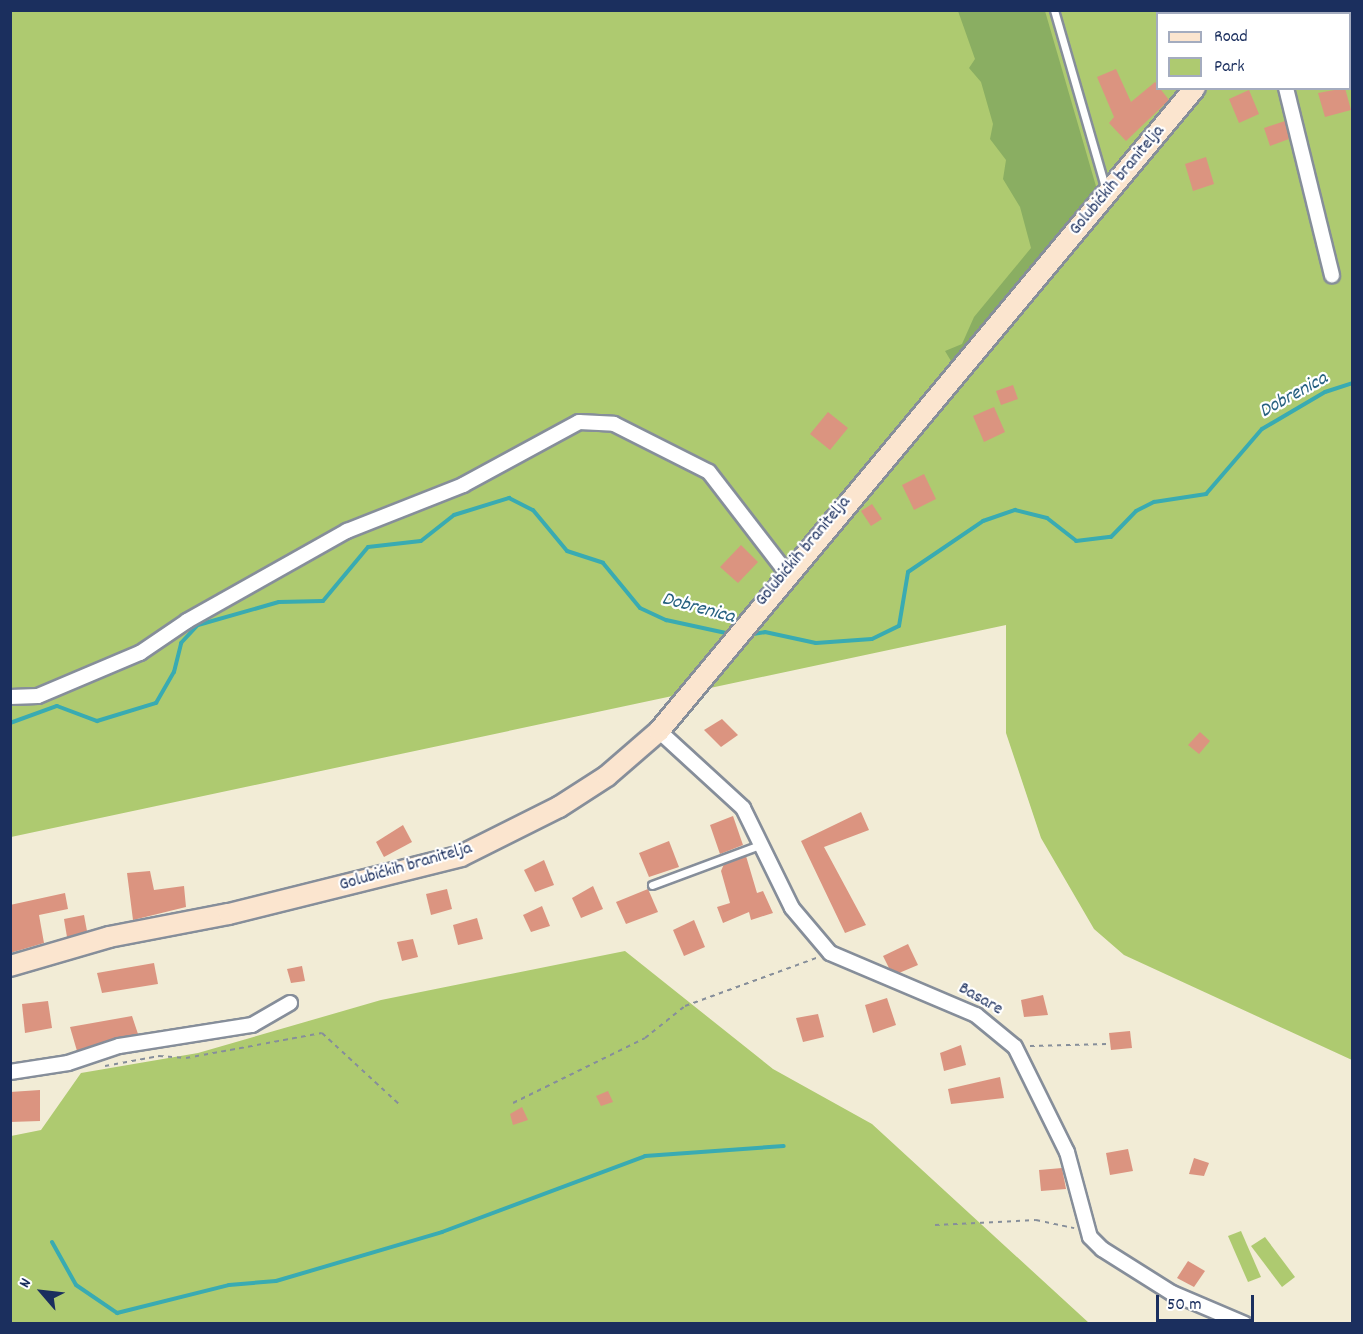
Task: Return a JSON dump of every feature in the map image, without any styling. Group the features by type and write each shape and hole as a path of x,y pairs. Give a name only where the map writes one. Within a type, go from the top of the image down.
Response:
{"street":[{"name":"Golubićkih branitelja","path":"10,966 109,937 229,914 461,856 559,807 607,776 658,731 781,579 1193,90"},
{"path":"1286,90 1332,276"},
{"path":"10,696 38,696 140,654 187,621 347,531 463,485 579,422 614,424 709,472 781,579"},
{"name":"Basare","path":"658,731 743,808 792,908 830,953 976,1015 1015,1047 1068,1152 1090,1237"},
{"path":"10,1072 119,1047 252,1025 290,1003"},
{"path":"1090,1237 1128,1269 1208,1311 1245,1323"}],"lane":[{"path":"1054,10 1107,195"},
{"path":"652,885 762,844"}],"path":[{"path":"513,1103 645,1038 685,1006 830,953"},
{"path":"98,1066 159,1056 186,1058 322,1032 399,1104"},
{"path":"1015,1047 1107,1044"},
{"path":"934,1225 1036,1220 1069,1225 1090,1237"}],"green space":[{"path":"10,11 1352,11 1352,1060 1124,955 1094,929 1041,838 1006,733 1006,625 11,837"},
{"path":"958,11 1045,11 1100,200 973,345 951,361 945,351 962,344 974,317 1031,248 1020,207 1003,179 1006,160 990,139 993,124 981,82 969,68 975,59"},
{"path":"625,951 773,1069 872,1124 1089,1323 11,1324 11,1136 41,1130 81,1073 198,1053 381,1000"},
{"path":"1241,1231 1261,1277 1248,1282 1228,1236"},
{"path":"1265,1237 1295,1277 1282,1287 1251,1246"}],"building":[{"path":"1116,69 1131,102 1155,82 1156,90 1161,90 1169,100 1126,141 1109,123 1114,117 1097,77"},
{"path":"1249,90 1259,114 1239,123 1229,99"},
{"path":"1346,90 1351,110 1325,117 1318,93"},
{"path":"1285,121 1289,139 1270,146 1264,128"},
{"path":"1206,157 1214,184 1193,191 1185,164"},
{"path":"1013,385 1018,399 1001,405 996,391"},
{"path":"994,407 1005,432 984,442 973,416"},
{"path":"828,412 848,428 830,450 810,434"},
{"path":"924,474 936,499 914,510 902,485"},
{"path":"872,504 882,519 871,526 861,511"},
{"path":"741,545 758,562 738,583 720,567"},
{"path":"722,719 738,735 721,747 704,730"},
{"path":"1200,732 1210,741 1199,754 1188,745"},
{"path":"861,812 869,830 824,847 866,925 845,933 801,841"},
{"path":"733,816 743,845 720,854 710,825"},
{"path":"403,825 412,842 384,857 376,842"},
{"path":"669,841 679,867 649,877 639,853"},
{"path":"746,856 757,893 763,891 773,913 751,920 749,912 723,923 717,907 730,903 721,871 724,864"},
{"path":"544,860 554,885 535,892 524,870"},
{"path":"150,871 154,890 184,886 186,907 133,920 127,873"},
{"path":"593,886 603,909 581,918 572,898"},
{"path":"447,889 452,909 431,915 426,894"},
{"path":"648,889 658,912 626,924 616,902"},
{"path":"65,893 68,909 39,915 44,943 10,953 10,905"},
{"path":"542,906 550,926 531,932 523,915"},
{"path":"84,915 87,931 67,937 64,919"},
{"path":"477,918 483,939 458,945 453,925"},
{"path":"694,920 705,947 684,956 673,930"},
{"path":"413,939 418,957 402,961 397,942"},
{"path":"908,944 918,965 899,973 889,968 883,956"},
{"path":"154,963 158,984 102,993 97,973"},
{"path":"302,966 305,981 291,983 287,969"},
{"path":"1043,995 1048,1015 1024,1017 1021,1000"},
{"path":"887,998 896,1025 873,1033 865,1005"},
{"path":"48,1001 52,1028 25,1033 22,1004"},
{"path":"818,1014 824,1037 803,1042 796,1018"},
{"path":"132,1016 138,1034 77,1051 70,1027"},
{"path":"1130,1031 1132,1048 1111,1050 1109,1033"},
{"path":"961,1045 966,1065 944,1071 940,1053"},
{"path":"1000,1077 1004,1098 951,1104 948,1089"},
{"path":"40,1090 40,1121 10,1122 10,1092"},
{"path":"608,1091 613,1102 601,1106 596,1096"},
{"path":"522,1107 528,1120 513,1125 510,1114"},
{"path":"1128,1149 1133,1171 1110,1175 1106,1153"},
{"path":"1194,1158 1209,1163 1204,1176 1189,1174"},
{"path":"1062,1168 1066,1189 1041,1191 1039,1170"},
{"path":"1188,1261 1205,1271 1194,1287 1177,1278"}],"waterway":[{"name":"Dobrenica","path":"747,635 765,632 816,643 872,639 899,626 908,572 983,521 1015,510 1047,518 1076,541 1111,537 1136,511 1154,502 1206,494 1262,429 1325,392 1352,383"},
{"name":"Dobrenica","path":"10,723 57,706 97,721 156,703 174,672 181,643 198,625 279,602 323,601 368,547 421,541 454,515 509,498 533,510 567,551 603,563 640,608 666,620 731,634"},
{"path":"52,1242 76,1285 117,1313 229,1285 276,1281 442,1232 645,1156 784,1146"}]}
